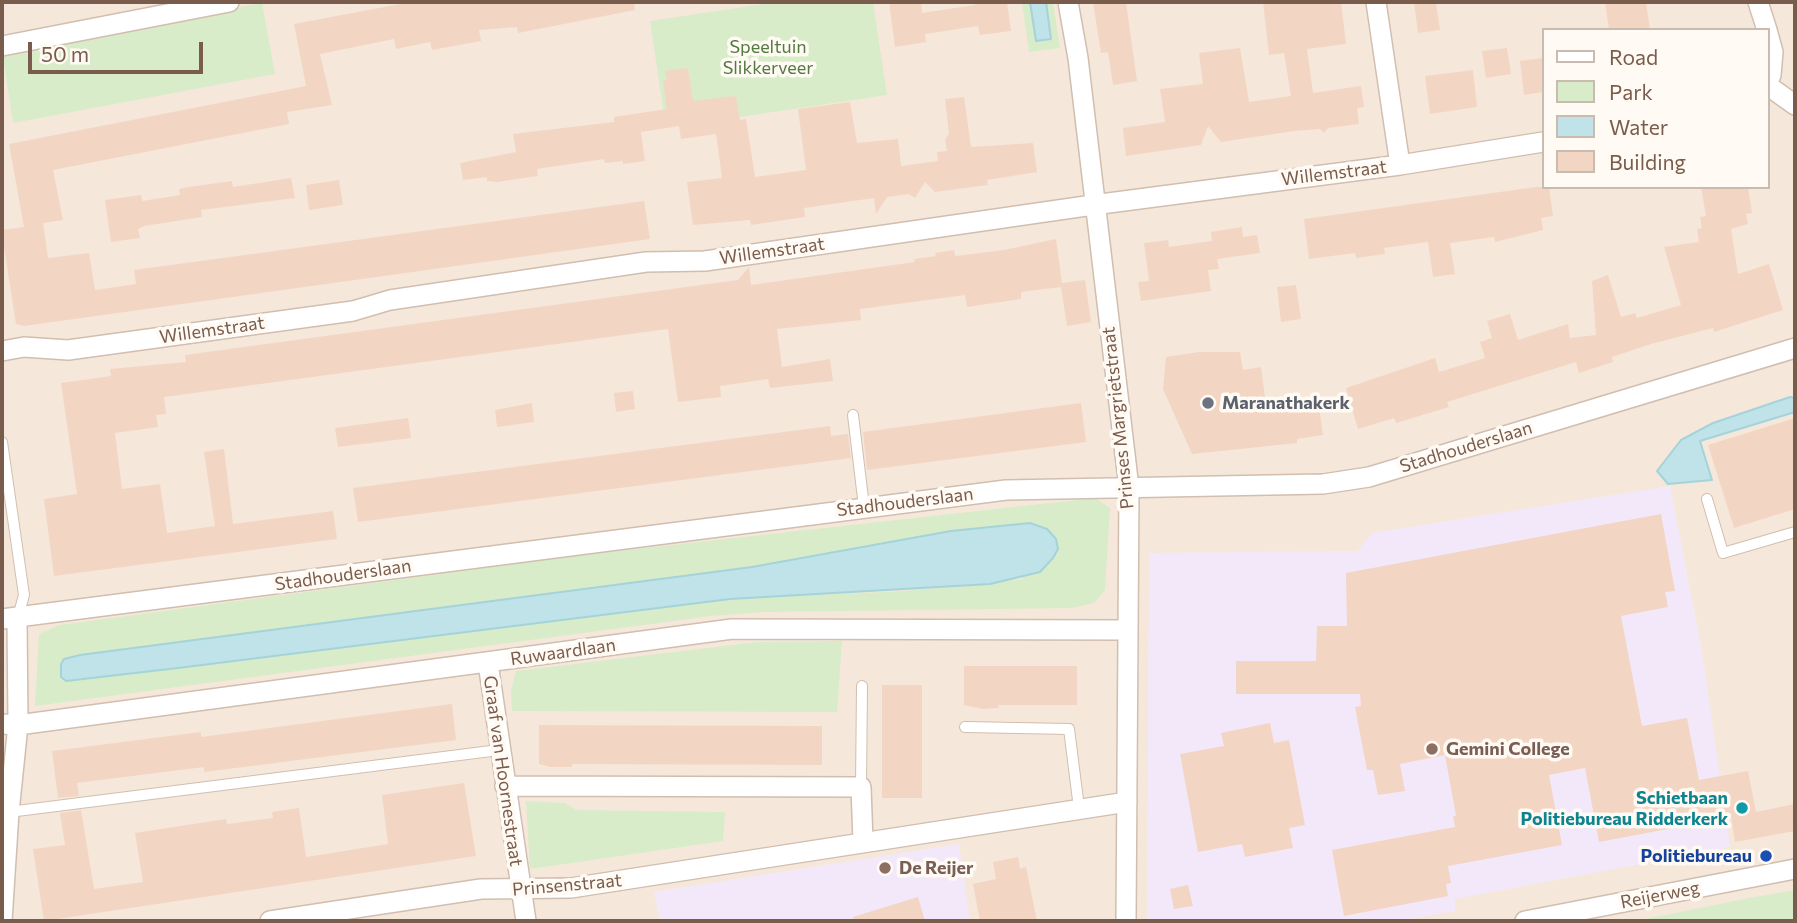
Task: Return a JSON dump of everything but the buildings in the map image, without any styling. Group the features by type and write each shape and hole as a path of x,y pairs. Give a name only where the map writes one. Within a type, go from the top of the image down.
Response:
{"street":[{"path":"2,47 229,2"},
{"name":"Prinses Margrietstraat","path":"1068,2 1129,488 1126,921"},
{"path":"1376,2 1400,165"},
{"path":"1758,2 1766,28"},
{"path":"1769,37 1773,52 1769,73"},
{"path":"1769,86 1795,105"},
{"name":"Willemstraat","path":"2,351 24,347 68,350 353,311 390,300 646,262 705,261 1093,205 1400,165 1542,142"},
{"name":"Stadhouderslaan","path":"10,619 864,506 1006,490 1323,484 1369,477 1795,348"},
{"path":"2,921 9,812 10,619"},
{"name":"Ruwaardlaan","path":"10,725 732,629 1128,630"},
{"name":"Graaf van Hoornestraat","path":"488,663 526,921"},
{"path":"505,786 861,787 863,842"},
{"name":"Prinsenstraat","path":"270,921 481,889 521,891 572,888 1127,802"},
{"name":"Reijerweg","path":"1525,921 1795,869"}],"lane":[{"path":"853,415 864,506"},
{"path":"2,442 24,595 10,619"},
{"path":"1707,499 1723,553 1795,532"},
{"path":"861,787 862,686"},
{"path":"965,727 1069,729 1079,808"},
{"path":"9,812 499,750"}],"shaded area":[{"path":"2,2 1795,2 1795,921 2,921"},
{"name":"Gemini College","path":"1670,486 1702,651 1730,847 1455,899 1455,911 1400,921 1147,921 1149,553 1357,551 1372,533"},
{"name":"De Reijer","path":"959,844 970,921 660,921 654,892"}],"green space":[{"name":"Speeltuin Slikkerveer","path":"777,2 873,2 887,95 666,128 650,21"},
{"path":"1022,2 1030,2 1036,40 1051,38 1046,2 1053,2 1060,48 1029,52"},
{"path":"262,3 275,74 13,123 2,50"},
{"path":"1095,498 1110,508 1105,590 1094,603 1072,608 763,612 711,616 35,706 39,634 59,625 590,554","holes":["1030,523 1047,529 1056,539 1022,579 904,591 730,599 66,681 64,659 80,655 752,567 951,531"]},
{"path":"842,641 837,712 512,711 511,690 516,671 757,642"},
{"path":"526,801 565,803 576,810 725,812 723,841 530,869"},
{"path":"1795,890 1795,921 1636,921 1749,898"}],"water":[{"path":"1030,2 1046,2 1051,39 1036,41"},
{"path":"1790,397 1795,398 1795,412 1700,441 1712,480 1668,484 1657,471 1681,440 1713,423"},
{"path":"1030,523 1047,529 1056,539 1058,549 1053,558 1040,572 990,584 730,599 178,668 66,681 61,677 61,664 64,659 80,655 752,567 951,531"}],"place":[{"name":"Maranathakerk","path":"1208,403"},
{"name":"Gemini College","path":"1432,749"},
{"name":"Schietbaan Politiebureau Ridderkerk","path":"1742,808"},
{"name":"Politiebureau","path":"1766,856"},
{"name":"De Reijer","path":"885,868"}]}
